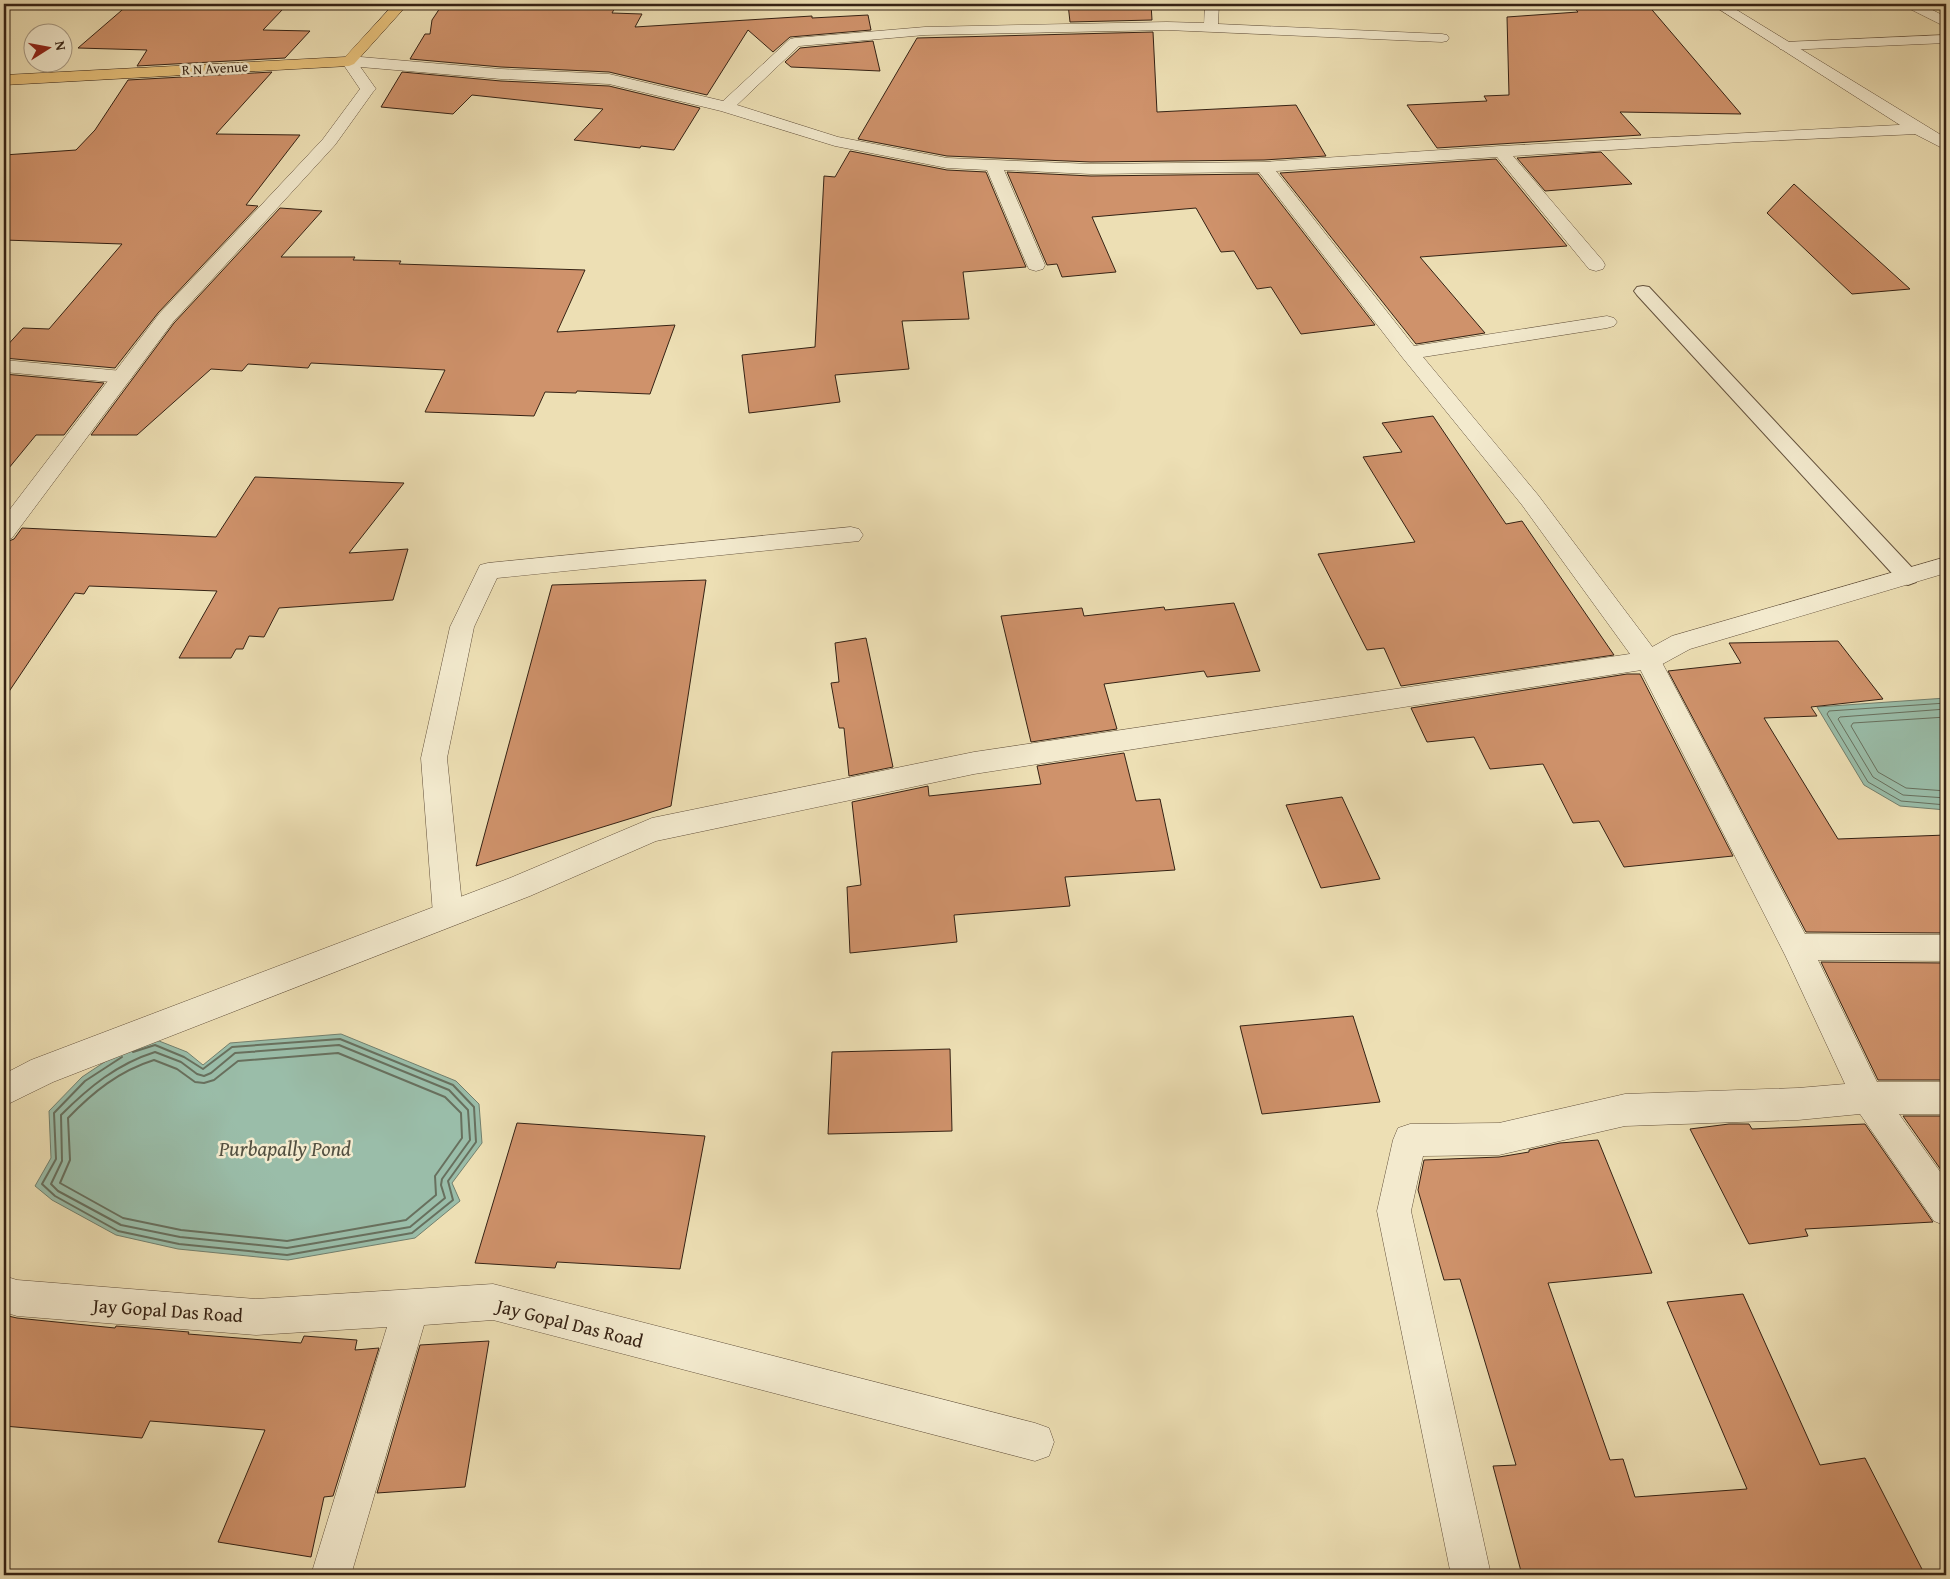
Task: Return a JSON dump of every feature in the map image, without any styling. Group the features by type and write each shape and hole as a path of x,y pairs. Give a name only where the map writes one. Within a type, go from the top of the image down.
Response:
{"main road":[{"path":"349,61 401,4"},
{"name":"R N Avenue","path":"4,80 349,61"}],"street":[{"path":"1211,28 1212,4"},
{"path":"1718,4 1946,145"},
{"path":"1911,4 1946,23"},
{"path":"726,107 795,42 925,31 1167,26 1442,38"},
{"path":"1785,46 1946,39"},
{"path":"349,61 501,74 609,79 726,107 835,142 946,163 1091,169 1264,167 1500,151 1918,129"},
{"path":"4,534 166,318 329,142 368,89 349,61"},
{"path":"1500,151 1596,265"},
{"path":"993,165 1036,265"},
{"path":"1264,167 1409,353 1530,500 1648,660 1796,947 1868,1098 1946,1209"},
{"path":"1409,353 1607,322"},
{"path":"4,366 122,377"},
{"path":"448,914 434,758 462,627 488,571 851,535"},
{"path":"4,1091 42,1071 520,887 652,830 974,763 1648,660 1681,642 1946,566"},
{"path":"1796,947 1946,948"},
{"path":"1471,1575 1394,1211 1410,1140 1499,1139 1625,1110 1798,1104 1868,1098 1946,1098"},
{"name":"Jay Gopal Das Road","path":"4,1294 17,1298 256,1317 493,1302 1035,1442"},
{"path":"331,1575 412,1308"}],"lane":[{"path":"1643,291 1908,577"}],"water":[{"path":"1946,698 1946,810 1900,806 1864,785 1817,707"},
{"name":"Purbapally Pond","path":"341,1034 456,1081 479,1104 482,1143 452,1183 460,1201 415,1238 288,1260 178,1249 116,1235 52,1200 35,1186 51,1158 49,1111 82,1077 121,1051 154,1039 187,1052 203,1065 230,1043"}],"building":[{"path":"129,4 237,4 233,8 283,9 263,30 310,31 285,58 137,66 147,50 78,48"},
{"path":"617,4 612,13 642,14 635,27 812,16 812,18 868,15 871,30 790,37 773,52 748,30 707,95 609,72 501,67 410,59 425,34 430,34 432,20 442,5"},
{"path":"1068,4 1151,4 1152,20 1070,22"},
{"path":"1571,4 1647,4 1741,114 1620,112 1641,135 1437,148 1407,105 1487,101 1484,96 1509,95 1507,17 1578,12"},
{"path":"1153,32 1157,112 1296,105 1326,156 1264,160 1091,162 947,156 858,139 917,38"},
{"path":"873,41 880,71 791,67 785,62 800,48"},
{"path":"272,72 216,134 300,135 246,205 258,206 158,313 115,368 4,358 4,349 23,328 49,329 122,244 4,240 4,155 76,150 95,130 128,80"},
{"path":"402,72 501,81 609,86 700,108 674,150 641,146 640,148 574,140 603,109 472,95 453,114 381,107"},
{"path":"850,151 947,170 986,172 1026,267 963,272 969,319 902,321 909,369 835,375 840,402 749,413 742,355 815,347 824,176 835,177"},
{"path":"1601,152 1632,184 1545,191 1517,158"},
{"path":"1496,159 1567,246 1420,257 1485,333 1416,344 1280,173"},
{"path":"1007,172 1091,176 1258,174 1375,325 1301,334 1271,287 1257,289 1234,251 1221,252 1196,208 1092,217 1116,272 1062,277 1057,264 1047,265"},
{"path":"1794,184 1910,289 1852,294 1767,213"},
{"path":"280,208 322,211 281,257 355,257 353,260 401,261 399,264 585,270 557,332 675,325 650,394 577,391 576,393 545,392 534,416 425,412 445,370 311,363 308,368 248,364 242,371 211,369 137,435 91,435 174,323"},
{"path":"4,374 104,383 64,435 36,435 4,474"},
{"path":"1433,416 1506,524 1522,521 1614,655 1401,686 1384,648 1367,650 1318,554 1415,542 1363,457 1402,452 1382,423"},
{"path":"255,477 404,483 349,553 408,549 393,600 279,608 264,637 249,636 243,649 236,649 231,658 179,658 217,591 89,586 84,594 75,593 4,699 4,543 14,539 22,528 216,537"},
{"path":"706,580 671,806 476,866 552,585"},
{"path":"1234,603 1260,671 1207,677 1204,671 1104,684 1117,729 1031,742 1001,616 1082,608 1084,616 1164,607 1165,610"},
{"path":"866,638 893,767 849,776 844,728 839,728 831,683 839,682 835,643"},
{"path":"1838,641 1883,699 1811,707 1817,716 1764,718 1838,839 1946,835 1946,933 1806,932 1668,671 1741,663 1729,643"},
{"path":"1627,674 1640,674 1733,856 1624,867 1599,821 1573,823 1543,764 1490,769 1474,737 1427,742 1411,708"},
{"path":"1124,753 1136,801 1160,799 1175,870 1065,877 1070,906 954,915 957,942 850,953 847,887 861,885 852,802 928,786 929,796 1041,784 1037,766"},
{"path":"1342,797 1380,879 1321,888 1286,805"},
{"path":"1821,962 1946,963 1946,1080 1878,1080"},
{"path":"1353,1016 1380,1102 1262,1114 1240,1026"},
{"path":"950,1049 952,1131 828,1134 832,1052"},
{"path":"1903,1116 1946,1116 1946,1177"},
{"path":"517,1123 705,1136 680,1269 557,1262 555,1268 475,1263"},
{"path":"1729,1124 1749,1124 1752,1129 1865,1124 1933,1222 1805,1229 1808,1236 1749,1244 1690,1129"},
{"path":"1598,1140 1652,1273 1548,1283 1610,1460 1623,1459 1635,1497 1747,1489 1667,1302 1743,1294 1820,1465 1865,1458 1925,1575 1522,1575 1493,1466 1516,1465 1460,1279 1444,1280 1418,1190 1424,1160 1499,1157 1529,1152 1529,1150 1560,1143"},
{"path":"4,1315 115,1328 116,1326 301,1343 304,1336 357,1340 355,1350 379,1348 333,1496 324,1497 311,1557 218,1542 265,1430 150,1421 142,1438 4,1426"},
{"path":"489,1341 465,1487 377,1493 420,1345"}]}
